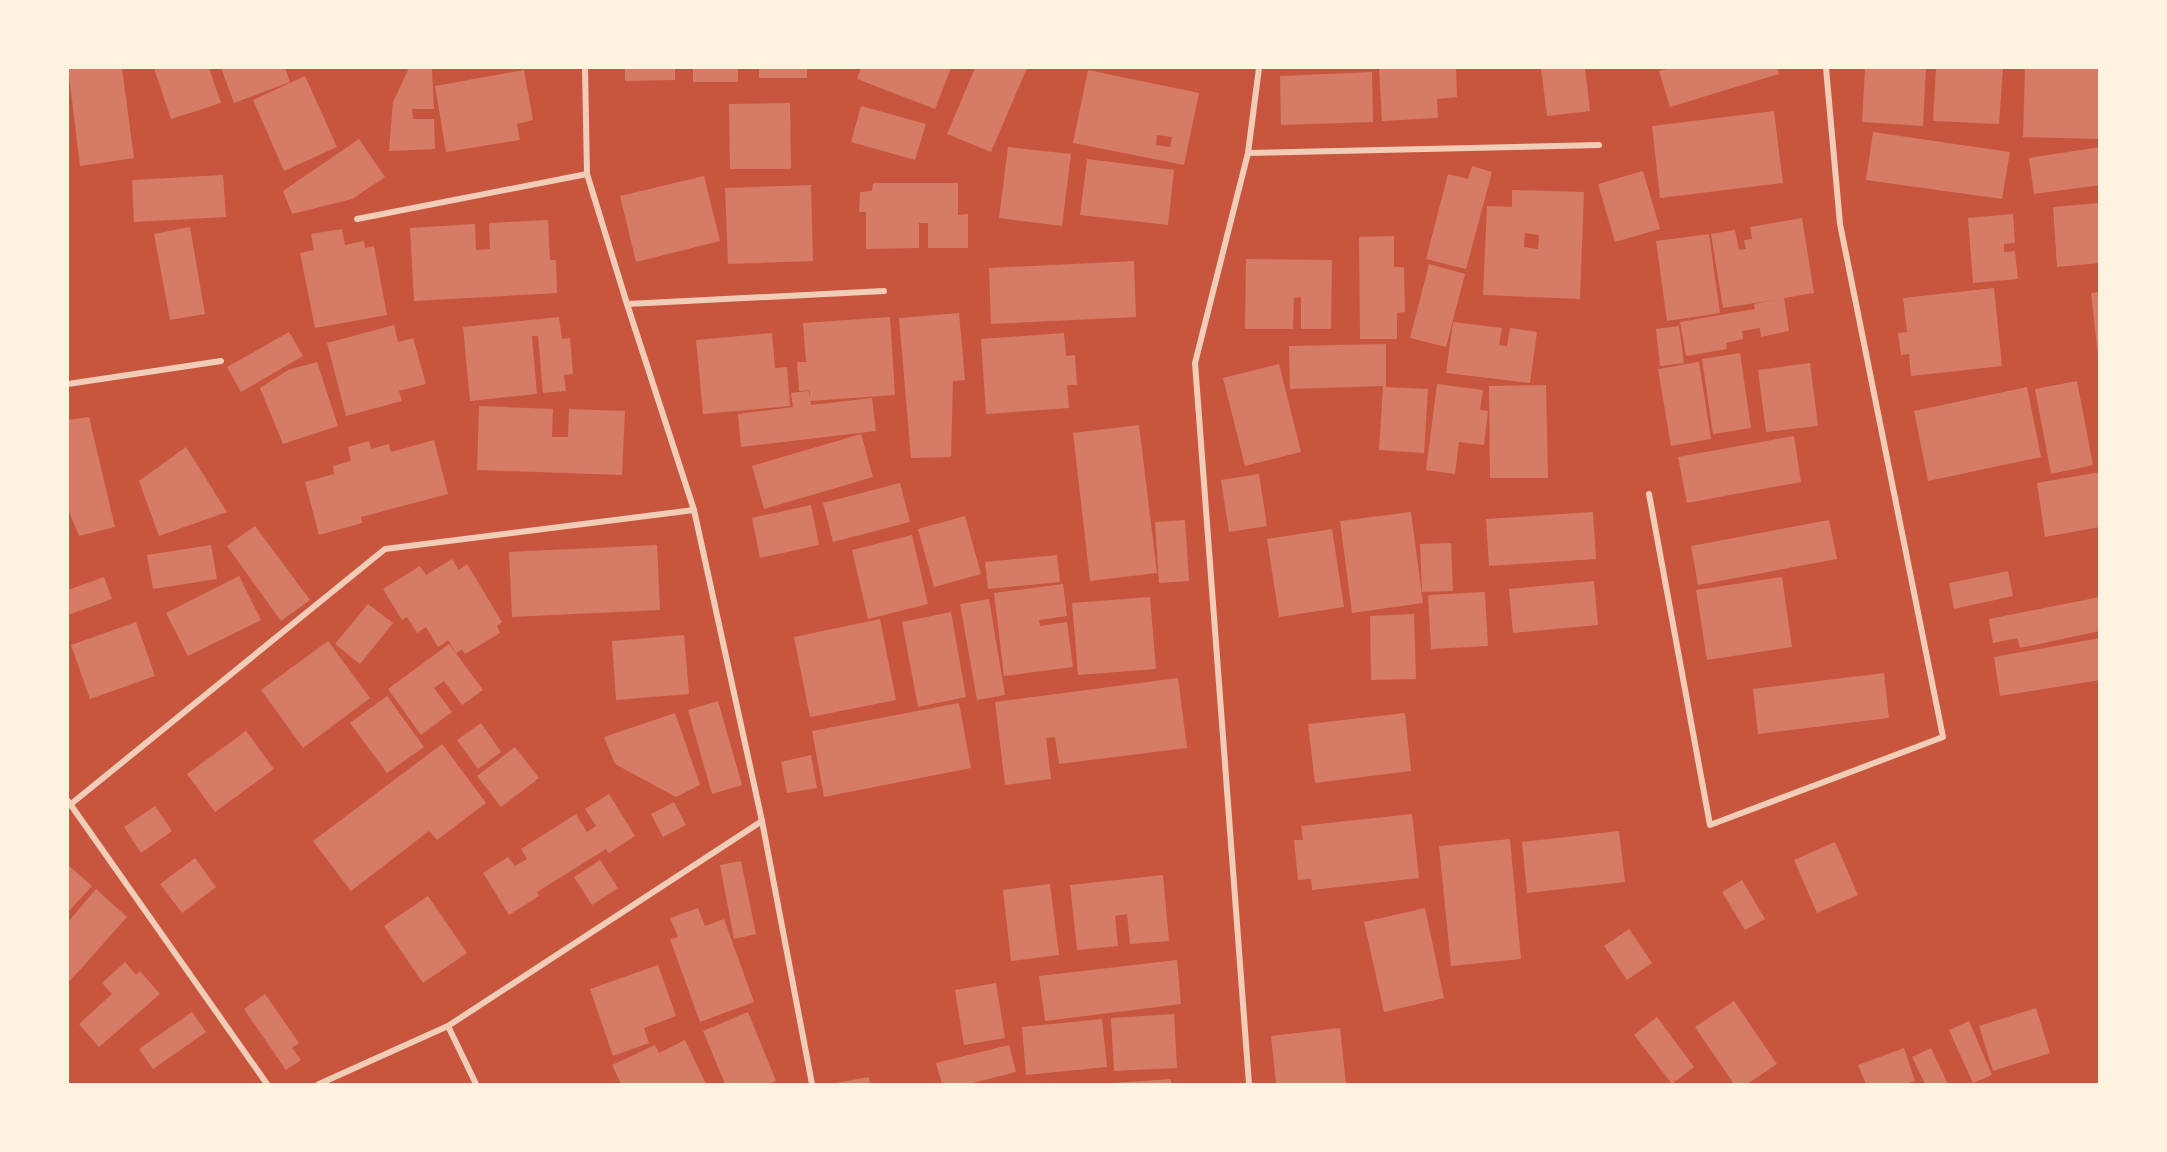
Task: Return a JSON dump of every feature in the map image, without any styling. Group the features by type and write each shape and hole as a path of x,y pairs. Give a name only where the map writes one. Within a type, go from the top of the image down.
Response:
{"street":[{"path":"585,68 587,174 694,510 762,821 812,1084"},
{"path":"1249,1084 1195,363 1248,153 1259,68"},
{"path":"1649,494 1710,825 1943,737 1840,224 1826,68"},
{"path":"1248,153 1599,145"},
{"path":"357,219 587,174"},
{"path":"627,304 884,291"},
{"path":"68,384 221,361"},
{"path":"267,1084 69,803 385,549 694,510"},
{"path":"319,1084 448,1026 762,821"},
{"path":"448,1026 476,1084"}],"building":[{"path":"68,68 122,68 134,158 80,166"},
{"path":"154,68 209,68 221,103 171,119"},
{"path":"221,68 285,68 290,82 234,103"},
{"path":"409,68 432,68 434,109 412,109 413,119 434,119 435,149 389,151 393,102"},
{"path":"625,68 675,68 675,80 625,81"},
{"path":"693,68 738,68 738,82 693,82"},
{"path":"759,68 807,68 807,78 759,78"},
{"path":"861,68 951,68 935,109 857,79"},
{"path":"975,68 1027,68 991,152 947,134"},
{"path":"1379,68 1456,68 1457,97 1437,99 1438,118 1382,121"},
{"path":"1541,68 1585,68 1590,111 1547,116"},
{"path":"1670,68 1777,68 1779,74 1670,107 1659,71"},
{"path":"1865,68 1926,68 1923,126 1862,122"},
{"path":"1936,68 2003,68 1999,124 1933,121"},
{"path":"2025,68 2100,68 2100,139 2023,137"},
{"path":"524,70 533,120 517,124 520,140 446,152 435,86"},
{"path":"1088,70 1199,93 1184,165 1073,143","holes":["1157,135 1172,137 1170,147 1156,145"]},
{"path":"1372,72 1373,122 1281,125 1280,76"},
{"path":"305,76 337,147 284,171 253,100"},
{"path":"790,103 791,169 730,169 729,104"},
{"path":"861,106 926,124 915,160 851,142"},
{"path":"1774,111 1783,183 1660,198 1652,126"},
{"path":"1873,132 2010,152 2002,199 1866,180"},
{"path":"359,139 385,177 352,199 292,214 283,191"},
{"path":"1008,147 1071,154 1062,226 999,218"},
{"path":"2100,147 2100,185 2034,194 2029,158"},
{"path":"1087,159 1174,170 1168,225 1080,215"},
{"path":"1472,166 1492,172 1466,269 1426,259 1448,174 1468,179"},
{"path":"1643,171 1660,229 1615,242 1598,184"},
{"path":"223,175 226,217 134,222 132,180"},
{"path":"704,176 720,241 636,262 620,196"},
{"path":"873,183 958,183 958,215 968,214 968,248 928,248 928,223 919,223 919,248 866,249 866,212 859,212 860,192 872,191"},
{"path":"811,185 813,261 728,264 725,188"},
{"path":"1512,190 1584,192 1580,299 1483,295 1487,206 1512,207","holes":["1525,233 1539,235 1538,249 1524,247"]},
{"path":"2100,203 2100,263 2057,267 2053,207"},
{"path":"2013,214 2015,243 2004,244 2004,252 2015,251 2018,279 1973,283 1968,218"},
{"path":"1802,218 1814,293 1784,298 1789,331 1761,337 1760,328 1742,331 1743,339 1726,343 1727,349 1686,356 1680,322 1755,309 1754,304 1775,300 1723,308 1711,234 1735,230 1739,250 1746,249 1744,240 1752,239 1750,227"},
{"path":"548,220 550,260 556,260 557,293 414,301 410,228 475,224 476,250 490,249 489,223"},
{"path":"190,227 205,314 170,320 154,234"},
{"path":"342,229 345,245 364,241 365,248 374,246 387,315 315,328 300,253 314,250 311,234"},
{"path":"1709,234 1720,313 1667,321 1656,241"},
{"path":"1394,236 1394,267 1404,267 1405,312 1397,313 1397,339 1360,339 1359,237"},
{"path":"1246,259 1332,260 1331,329 1301,329 1301,297 1294,298 1293,329 1245,329"},
{"path":"1134,261 1136,317 991,324 989,268"},
{"path":"1429,264 1465,274 1446,347 1410,338"},
{"path":"1994,288 2002,366 1911,376 1909,354 1901,355 1898,333 1907,332 1903,298"},
{"path":"2100,292 2100,355 2098,355 2091,293"},
{"path":"959,313 965,380 953,381 951,457 911,458 899,318"},
{"path":"559,317 562,339 570,338 573,374 564,375 566,391 543,393 538,336 532,336 537,394 470,401 463,327"},
{"path":"890,317 895,395 810,401 810,390 799,391 797,362 806,362 803,323"},
{"path":"1453,322 1502,328 1499,345 1507,346 1510,328 1537,332 1530,383 1446,373"},
{"path":"394,325 398,342 413,338 426,384 399,391 402,401 346,416 327,343"},
{"path":"1679,326 1684,363 1660,366 1656,329"},
{"path":"289,332 303,356 241,392 227,367"},
{"path":"772,333 775,368 787,367 790,406 703,414 696,340"},
{"path":"1064,333 1066,356 1075,355 1077,385 1067,385 1069,408 986,414 981,339"},
{"path":"1386,344 1386,387 1428,389 1424,453 1379,450 1383,386 1290,389 1289,346"},
{"path":"1740,353 1751,428 1713,434 1702,359"},
{"path":"317,362 338,426 283,444 260,388 288,370"},
{"path":"1699,362 1711,439 1671,446 1658,369"},
{"path":"1810,363 1818,426 1766,432 1758,370"},
{"path":"1279,364 1301,452 1245,466 1223,378"},
{"path":"2077,381 2093,465 2051,474 2035,389"},
{"path":"1437,384 1483,390 1480,410 1488,411 1484,445 1459,442 1455,474 1426,470"},
{"path":"1546,385 1548,478 1490,478 1489,386"},
{"path":"2027,387 2041,457 1928,481 1914,411"},
{"path":"809,391 811,405 872,398 876,431 741,447 738,414 793,407 791,393"},
{"path":"479,406 553,409 552,437 568,437 569,409 625,411 622,475 477,470"},
{"path":"89,417 115,527 79,536 68,509 68,420"},
{"path":"1139,425 1157,573 1090,581 1073,433"},
{"path":"861,434 873,477 764,509 752,466"},
{"path":"1794,436 1801,482 1687,503 1678,457"},
{"path":"434,440 448,494 361,517 362,523 319,535 305,482 334,474 333,466 351,461 348,447 369,441 371,449 389,444 391,452"},
{"path":"186,447 227,512 159,536 139,481"},
{"path":"2100,472 2100,527 2045,537 2037,483"},
{"path":"1259,474 1267,526 1229,532 1221,480"},
{"path":"900,483 910,522 833,542 823,503"},
{"path":"811,505 819,545 760,558 752,518"},
{"path":"1411,512 1423,603 1352,613 1340,521"},
{"path":"1593,512 1596,559 1489,566 1486,519"},
{"path":"965,516 981,574 934,587 918,529"},
{"path":"1185,520 1189,581 1159,583 1155,522"},
{"path":"1829,520 1837,559 1698,585 1691,546"},
{"path":"255,526 310,600 281,621 227,546"},
{"path":"1332,529 1344,607 1279,617 1267,539"},
{"path":"912,535 928,604 868,619 852,550"},
{"path":"1451,543 1453,591 1422,592 1420,544"},
{"path":"211,545 217,579 153,589 147,555"},
{"path":"657,545 660,610 512,617 509,552"},
{"path":"1057,555 1060,582 988,589 985,562"},
{"path":"452,559 459,570 467,564 502,622 497,626 500,633 465,654 462,649 456,653 448,640 438,647 426,627 417,633 407,617 402,620 383,589 420,566 426,575"},
{"path":"2008,571 2013,596 1954,609 1949,583"},
{"path":"239,576 261,620 188,656 166,613"},
{"path":"104,577 112,599 68,615 68,590"},
{"path":"1782,577 1792,647 1707,660 1696,590"},
{"path":"1594,581 1598,625 1513,633 1509,589"},
{"path":"1063,584 1067,616 1039,620 1040,626 1067,622 1073,667 1004,676 994,593"},
{"path":"1485,592 1488,646 1431,649 1428,595"},
{"path":"1150,597 1156,669 1078,675 1072,603"},
{"path":"2100,597 2100,631 2020,648 2017,638 1993,643 1989,619"},
{"path":"989,599 1005,695 977,700 960,604"},
{"path":"368,604 393,623 360,664 335,644"},
{"path":"951,612 966,697 918,707 902,622"},
{"path":"1414,614 1416,679 1371,680 1370,616"},
{"path":"880,619 896,700 810,717 794,637"},
{"path":"136,622 155,676 90,699 71,645"},
{"path":"684,635 689,694 616,700 612,641"},
{"path":"2100,638 2100,680 2000,696 1994,657"},
{"path":"328,641 370,698 303,748 261,690"},
{"path":"449,644 483,690 462,705 444,681 434,688 452,712 421,735 388,689"},
{"path":"1884,673 1889,718 1758,734 1753,689"},
{"path":"1178,678 1187,748 1059,764 1055,737 1046,738 1051,779 1005,785 995,702"},
{"path":"387,696 424,747 387,773 350,723"},
{"path":"718,701 742,785 712,794 688,710"},
{"path":"959,703 971,768 824,797 812,731"},
{"path":"675,713 700,785 676,797 615,764 604,737"},
{"path":"1405,713 1411,771 1315,783 1308,724"},
{"path":"481,723 501,752 478,769 457,740"},
{"path":"246,731 274,769 215,812 187,774"},
{"path":"442,744 486,803 437,840 429,831 351,891 313,841"},
{"path":"515,747 539,778 501,807 477,776"},
{"path":"811,755 817,788 787,793 781,762"},
{"path":"609,794 635,836 609,853 606,849 537,892 539,896 509,915 483,873 508,857 515,866 527,859 521,849 576,814 587,832 596,826 585,809"},
{"path":"674,802 686,825 663,837 651,814"},
{"path":"155,806 172,831 141,853 124,827"},
{"path":"1412,814 1419,878 1312,890 1311,879 1298,880 1294,840 1303,840 1301,826"},
{"path":"1619,831 1625,882 1527,893 1522,842"},
{"path":"1510,839 1521,959 1451,966 1439,846"},
{"path":"1835,842 1858,895 1817,913 1794,860"},
{"path":"195,858 216,887 182,913 160,884"},
{"path":"600,860 618,888 592,905 574,877"},
{"path":"741,861 756,934 734,939 720,865"},
{"path":"68,865 92,886 68,912"},
{"path":"1163,875 1169,941 1130,944 1127,914 1115,916 1118,946 1077,950 1070,885"},
{"path":"1742,880 1765,919 1745,930 1722,892"},
{"path":"1050,884 1059,955 1011,961 1003,890"},
{"path":"96,889 127,917 70,981 68,979 68,922"},
{"path":"428,896 467,953 423,983 384,926"},
{"path":"698,908 705,926 724,919 754,1002 700,1022 670,939 678,937 670,918"},
{"path":"1425,908 1444,998 1384,1012 1364,922"},
{"path":"1629,929 1652,963 1627,980 1604,946"},
{"path":"1177,960 1181,1004 1045,1021 1039,976"},
{"path":"125,962 136,975 140,971 160,994 99,1047 79,1024 112,994 102,983"},
{"path":"658,965 676,1016 644,1028 649,1043 613,1056 590,989"},
{"path":"996,983 1005,1038 964,1045 955,990"},
{"path":"265,994 299,1043 292,1048 301,1060 286,1070 244,1009"},
{"path":"1734,1001 1777,1064 1747,1084 1734,1084 1695,1027"},
{"path":"2036,1008 2050,1053 1993,1071 1979,1026"},
{"path":"192,1012 206,1032 153,1069 139,1049"},
{"path":"748,1012 776,1081 767,1084 725,1084 703,1031"},
{"path":"1174,1014 1177,1068 1114,1071 1111,1018"},
{"path":"1657,1017 1694,1067 1672,1084 1634,1035"},
{"path":"1102,1019 1107,1067 1026,1075 1022,1027"},
{"path":"1969,1021 1992,1075 1973,1083 1949,1030"},
{"path":"1340,1028 1346,1084 1276,1084 1271,1036"},
{"path":"685,1040 706,1084 621,1084 612,1065 655,1045 659,1053"},
{"path":"1009,1045 1016,1072 969,1084 942,1084 936,1063"},
{"path":"1904,1048 1915,1081 1906,1084 1866,1084 1858,1065"},
{"path":"1931,1048 1948,1084 1925,1084 1912,1057"},
{"path":"869,1077 870,1084 836,1083"},
{"path":"1171,1079 1171,1084 1113,1084 1113,1083"}]}
